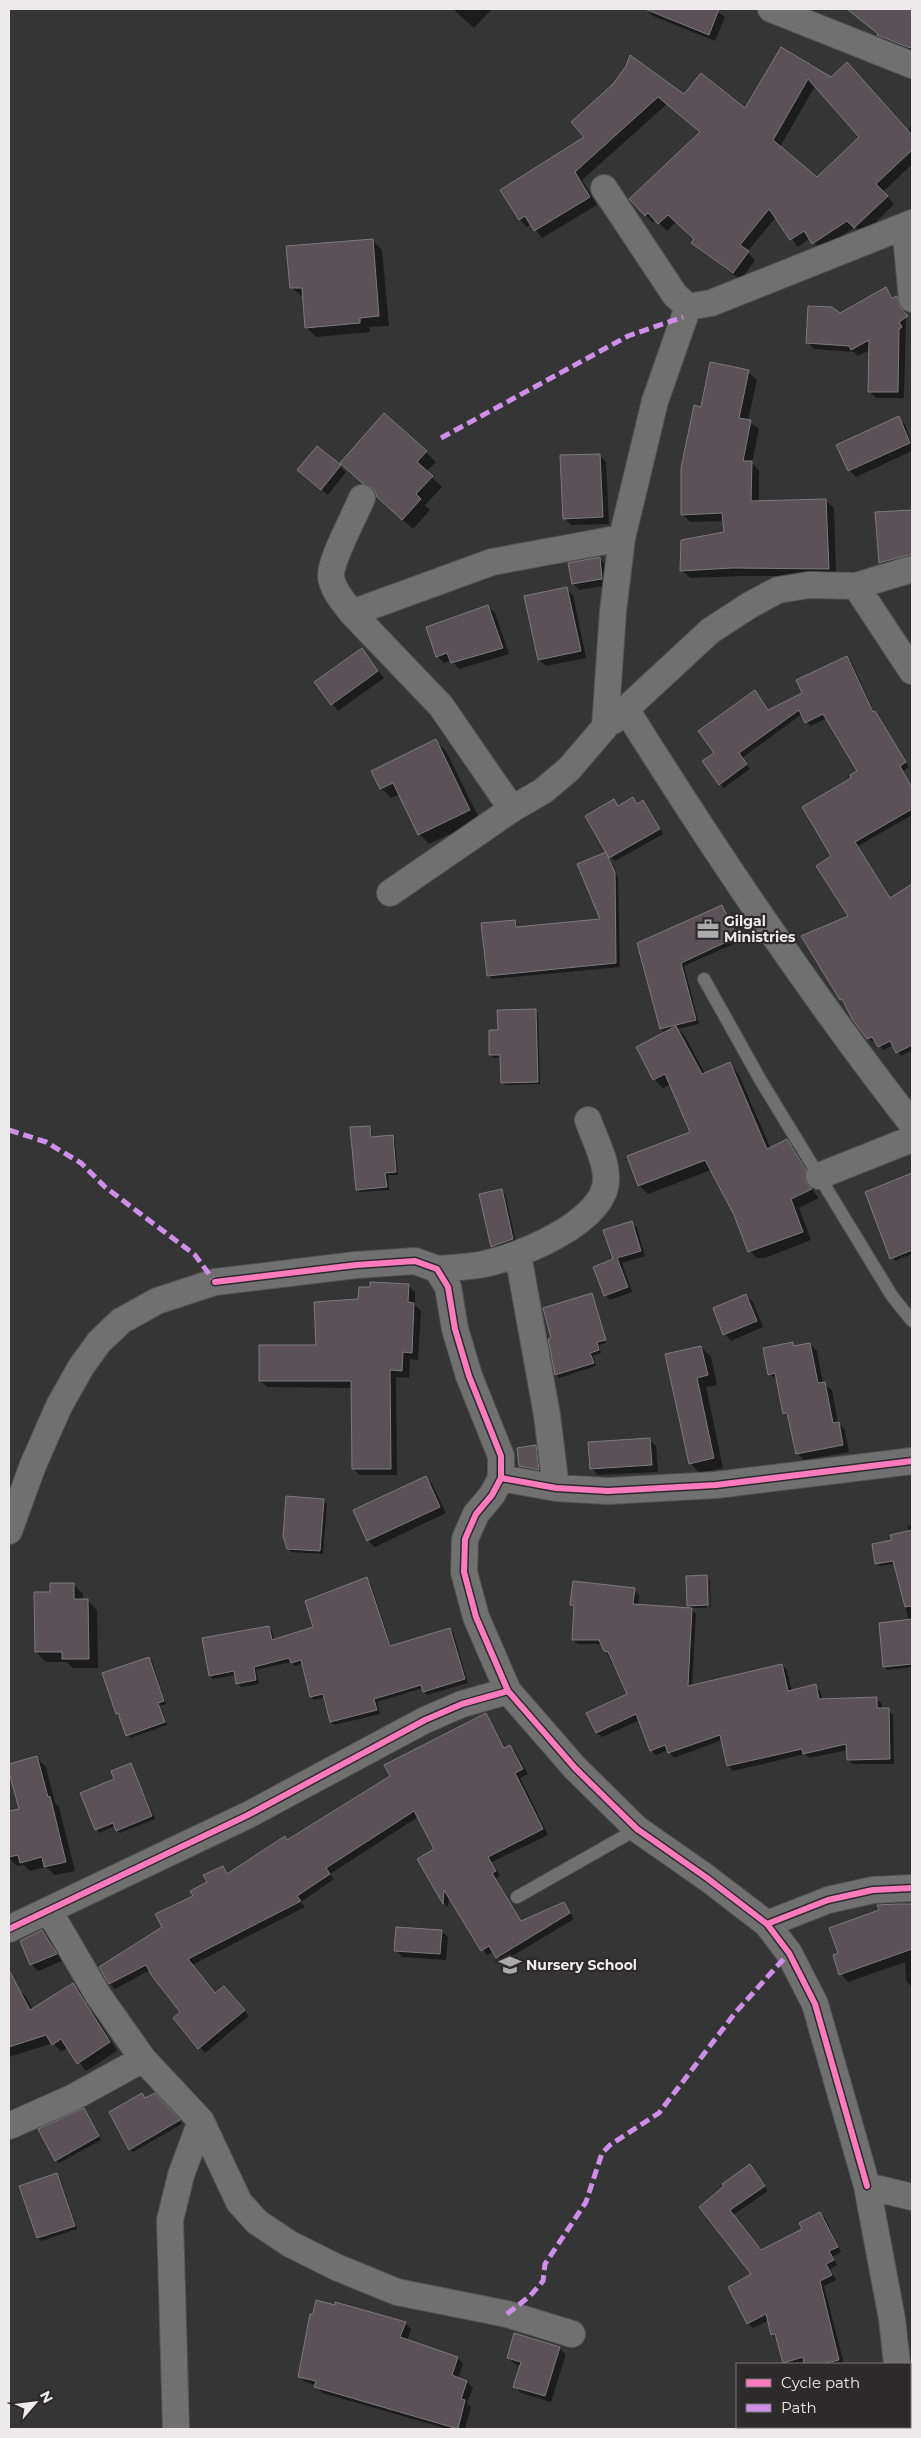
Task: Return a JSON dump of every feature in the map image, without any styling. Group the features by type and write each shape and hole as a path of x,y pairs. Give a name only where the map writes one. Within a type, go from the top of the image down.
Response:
{"street":[{"path":"788,12 912,65"},
{"path":"604,188 675,295 688,307"},
{"path":"688,307 711,303 909,224 912,299"},
{"path":"605,727 613,611 622,538 655,401 688,307"},
{"path":"362,498 335,560 331,576 339,596 442,706 512,809"},
{"path":"352,612 492,562 622,538"},
{"path":"390,893 512,809 543,790 569,769 605,727 626,711 710,631 750,605 778,590 808,585 856,586 912,569"},
{"path":"856,586 912,671"},
{"path":"626,711 699,827 780,946 855,1051 912,1124"},
{"path":"9,1531 33,1465 60,1406 81,1367 99,1342 121,1321 157,1301 215,1282 356,1265 415,1261 437,1269 479,1265 518,1255 566,1230 594,1209 604,1196 606,1178 588,1120"},
{"path":"819,1176 912,1139"},
{"path":"518,1255 547,1415 556,1488"},
{"path":"437,1269 448,1287 455,1329 469,1376 501,1456 501,1478 492,1495 476,1514 465,1539 464,1572 476,1617 508,1691 575,1768 637,1829 707,1878 767,1924 789,1953 815,2004 867,2186 892,2319 897,2363"},
{"path":"501,1478 556,1488 608,1491 716,1485 912,1461"},
{"path":"12,1920 49,1911 248,1815 425,1720 462,1704 508,1691"},
{"path":"767,1924 828,1900 873,1890 912,1888"},
{"path":"49,1911 98,1994 143,2059 200,2121 239,2202 257,2222 290,2244 336,2267 397,2292 507,2314 572,2334"},
{"path":"9,2126 72,2098 143,2059"},
{"path":"176,2429 170,2220 181,2175 200,2121"},
{"path":"867,2186 912,2197"}],"lane":[{"path":"704,979 761,1081 892,1296 912,1321"},
{"path":"517,1897 637,1829"}],"building":[{"path":"645,9 719,9 709,35"},
{"path":"847,9 912,9 912,45 910,48 877,35"},
{"path":"781,47 831,77 847,62 912,135 912,150 876,184 888,196 854,228 847,221 812,244 804,231 790,240 769,209 740,245 749,251 733,273 691,243 694,239 668,215 658,224 648,213 645,216 629,199 700,132 658,97 575,172 590,197 534,231 525,216 519,220 500,190 584,137 571,122 613,84 626,66 630,55 684,94 701,73 745,108","holes":["808,79 859,137 817,177 773,140"]},
{"path":"373,239 379,316 360,318 360,323 305,328 302,288 290,288 286,246"},
{"path":"886,287 892,298 897,296 900,307 908,316 899,322 902,327 899,329 898,392 868,392 869,340 851,350 849,346 806,343 808,306 832,307 840,313"},
{"path":"710,362 749,370 739,418 751,420 743,461 752,461 751,501 826,499 829,569 732,568 680,571 681,540 724,532 722,513 681,515 681,468 694,405 701,407"},
{"path":"384,413 427,451 417,462 433,476 416,494 421,499 402,520 377,497 374,489 362,483 340,463"},
{"path":"899,416 910,443 848,471 836,445"},
{"path":"317,446 341,465 321,490 297,470"},
{"path":"600,454 603,517 563,519 560,455"},
{"path":"912,510 912,554 879,563 875,512"},
{"path":"600,557 602,579 572,584 568,563"},
{"path":"567,587 581,651 538,660 524,596"},
{"path":"488,605 503,648 451,663 447,653 436,657 426,627"},
{"path":"362,648 378,671 331,705 314,682"},
{"path":"847,656 873,712 875,711 906,762 900,766 912,788 912,809 855,842 890,898 912,884 912,1045 896,1053 890,1041 878,1047 872,1037 867,1039 852,1019 842,999 840,1000 801,936 848,916 816,866 831,856 802,807 851,778 850,775 857,771 823,714 805,723 799,710 739,753 747,764 719,785 702,761 714,753 698,731 755,690 768,710 802,693 796,680"},
{"path":"436,739 470,810 418,835 393,783 380,789 371,771"},
{"path":"633,797 637,804 643,800 660,829 609,858 585,816 614,799 618,806"},
{"path":"606,852 615,873 616,963 487,976 481,923 515,920 516,927 600,919 577,864"},
{"path":"722,905 737,937 681,963 696,1020 660,1029 637,943"},
{"path":"536,1009 538,1082 501,1083 500,1055 489,1055 489,1030 498,1030 497,1010"},
{"path":"676,1026 702,1074 730,1062 767,1149 787,1139 806,1170 805,1181 812,1189 791,1199 803,1232 748,1252 734,1215 705,1160 638,1186 627,1156 690,1132 665,1074 653,1080 636,1047"},
{"path":"370,1126 371,1137 393,1135 396,1172 385,1173 387,1187 356,1190 350,1127"},
{"path":"912,1173 912,1250 890,1259 865,1192"},
{"path":"502,1189 513,1239 491,1247 479,1194"},
{"path":"632,1221 641,1251 617,1258 628,1287 604,1296 593,1267 613,1259 603,1230"},
{"path":"370,1282 409,1284 408,1302 414,1303 412,1353 403,1352 402,1371 390,1370 391,1469 352,1469 351,1381 259,1381 259,1345 316,1345 314,1302 358,1299 359,1287 370,1287"},
{"path":"592,1293 606,1340 597,1342 599,1350 590,1353 594,1363 555,1375 548,1339 551,1338 543,1308"},
{"path":"746,1294 757,1321 723,1335 713,1308"},
{"path":"793,1342 793,1346 810,1343 818,1383 825,1382 833,1423 839,1422 843,1445 796,1454 787,1413 783,1414 775,1373 768,1375 763,1348"},
{"path":"701,1346 708,1375 697,1378 714,1458 689,1464 665,1354"},
{"path":"650,1438 652,1465 590,1469 588,1442"},
{"path":"536,1445 539,1470 519,1466 517,1448"},
{"path":"426,1476 440,1507 367,1541 353,1510"},
{"path":"286,1496 324,1499 320,1551 287,1549 283,1536"},
{"path":"912,1530 912,1606 905,1607 893,1561 875,1564 872,1544 892,1540 890,1535"},
{"path":"707,1575 708,1605 687,1606 686,1576"},
{"path":"367,1577 390,1646 450,1628 465,1679 423,1692 421,1685 374,1699 377,1710 330,1722 323,1694 310,1697 301,1660 291,1663 289,1658 254,1667 256,1680 236,1684 234,1671 209,1676 202,1638 269,1626 272,1640 313,1627 305,1601"},
{"path":"573,1581 635,1588 633,1604 692,1608 688,1686 782,1664 788,1691 816,1684 819,1699 877,1697 877,1708 889,1708 890,1759 847,1760 846,1744 803,1754 802,1749 727,1766 720,1735 668,1753 665,1745 650,1751 636,1714 596,1733 586,1713 627,1694 608,1652 604,1651 599,1640 572,1640 574,1606 570,1605"},
{"path":"50,1583 74,1583 74,1599 88,1599 89,1659 62,1659 62,1652 35,1652 34,1592 50,1592"},
{"path":"912,1619 912,1664 883,1667 879,1623"},
{"path":"149,1657 164,1701 158,1703 165,1722 126,1736 118,1713 116,1714 102,1673"},
{"path":"486,1713 504,1748 510,1745 523,1769 515,1773 543,1829 488,1857 496,1871 492,1873 521,1921 564,1902 570,1913 496,1958 489,1946 481,1951 444,1890 443,1904 417,1859 434,1849 414,1811 326,1868 330,1874 297,1896 301,1901 188,1959 215,1993 224,1986 245,2010 198,2049 173,2018 180,2012 152,1976 146,1965 109,1984 99,1967 162,1927 155,1914 193,1896 190,1891 207,1882 203,1875 223,1866 227,1874 285,1836 287,1840 390,1776 384,1765"},
{"path":"37,1756 48,1797 50,1796 66,1862 44,1867 42,1857 20,1863 18,1855 9,1857 9,1811 19,1809 9,1772 9,1764"},
{"path":"131,1763 152,1816 116,1831 113,1823 95,1830 80,1793 114,1779 111,1771"},
{"path":"912,1904 912,1949 839,1975 833,1955 838,1953 829,1928 879,1910 877,1905"},
{"path":"396,1927 442,1930 440,1954 394,1951"},
{"path":"42,1930 57,1954 30,1965 20,1941"},
{"path":"9,1970 30,2010 73,1983 110,2042 77,2064 61,2039 52,2045 46,2035 9,2047"},
{"path":"142,2093 145,2098 155,2093 180,2120 129,2150 109,2112"},
{"path":"84,2108 99,2136 55,2161 38,2129"},
{"path":"750,2164 765,2186 730,2210 761,2250 802,2229 799,2223 820,2212 838,2247 829,2251 834,2260 826,2264 832,2275 820,2281 839,2360 826,2363 804,2363 803,2357 783,2363 775,2334 771,2335 766,2314 747,2324 728,2287 751,2274 699,2207 724,2186 722,2184"},
{"path":"57,2173 75,2226 37,2238 19,2186"},
{"path":"316,2300 335,2305 335,2302 406,2322 400,2337 458,2357 452,2375 467,2381 461,2399 465,2400 458,2429 314,2387 316,2381 298,2377 310,2314 313,2314"},
{"path":"514,2333 560,2347 545,2396 513,2387 521,2362 507,2358"}],"marked path":[{"path":"441,438 628,336 683,317"},
{"path":"9,1130 46,1142 81,1163 105,1187 195,1255 215,1282"},
{"path":"507,2314 530,2296 543,2281 545,2264 586,2202 602,2153 610,2145 659,2113 735,2013 789,1953"}],"cycle path":[{"path":"215,1282 356,1265 415,1261 437,1269 448,1287 455,1329 469,1376 501,1456 501,1478 492,1495 476,1514 465,1539 464,1572 476,1617 508,1691 575,1768 637,1829 707,1878 767,1924 789,1953 815,2004 867,2186"},
{"path":"501,1478 556,1488 608,1491 716,1485 912,1461"},
{"path":"9,1929 248,1815 425,1720 462,1704 508,1691"},
{"path":"767,1924 828,1900 873,1890 912,1888"}],"place":[{"name":"Gilgal Ministries","path":"708,929"},
{"name":"Nursery School","path":"510,1965"}]}
